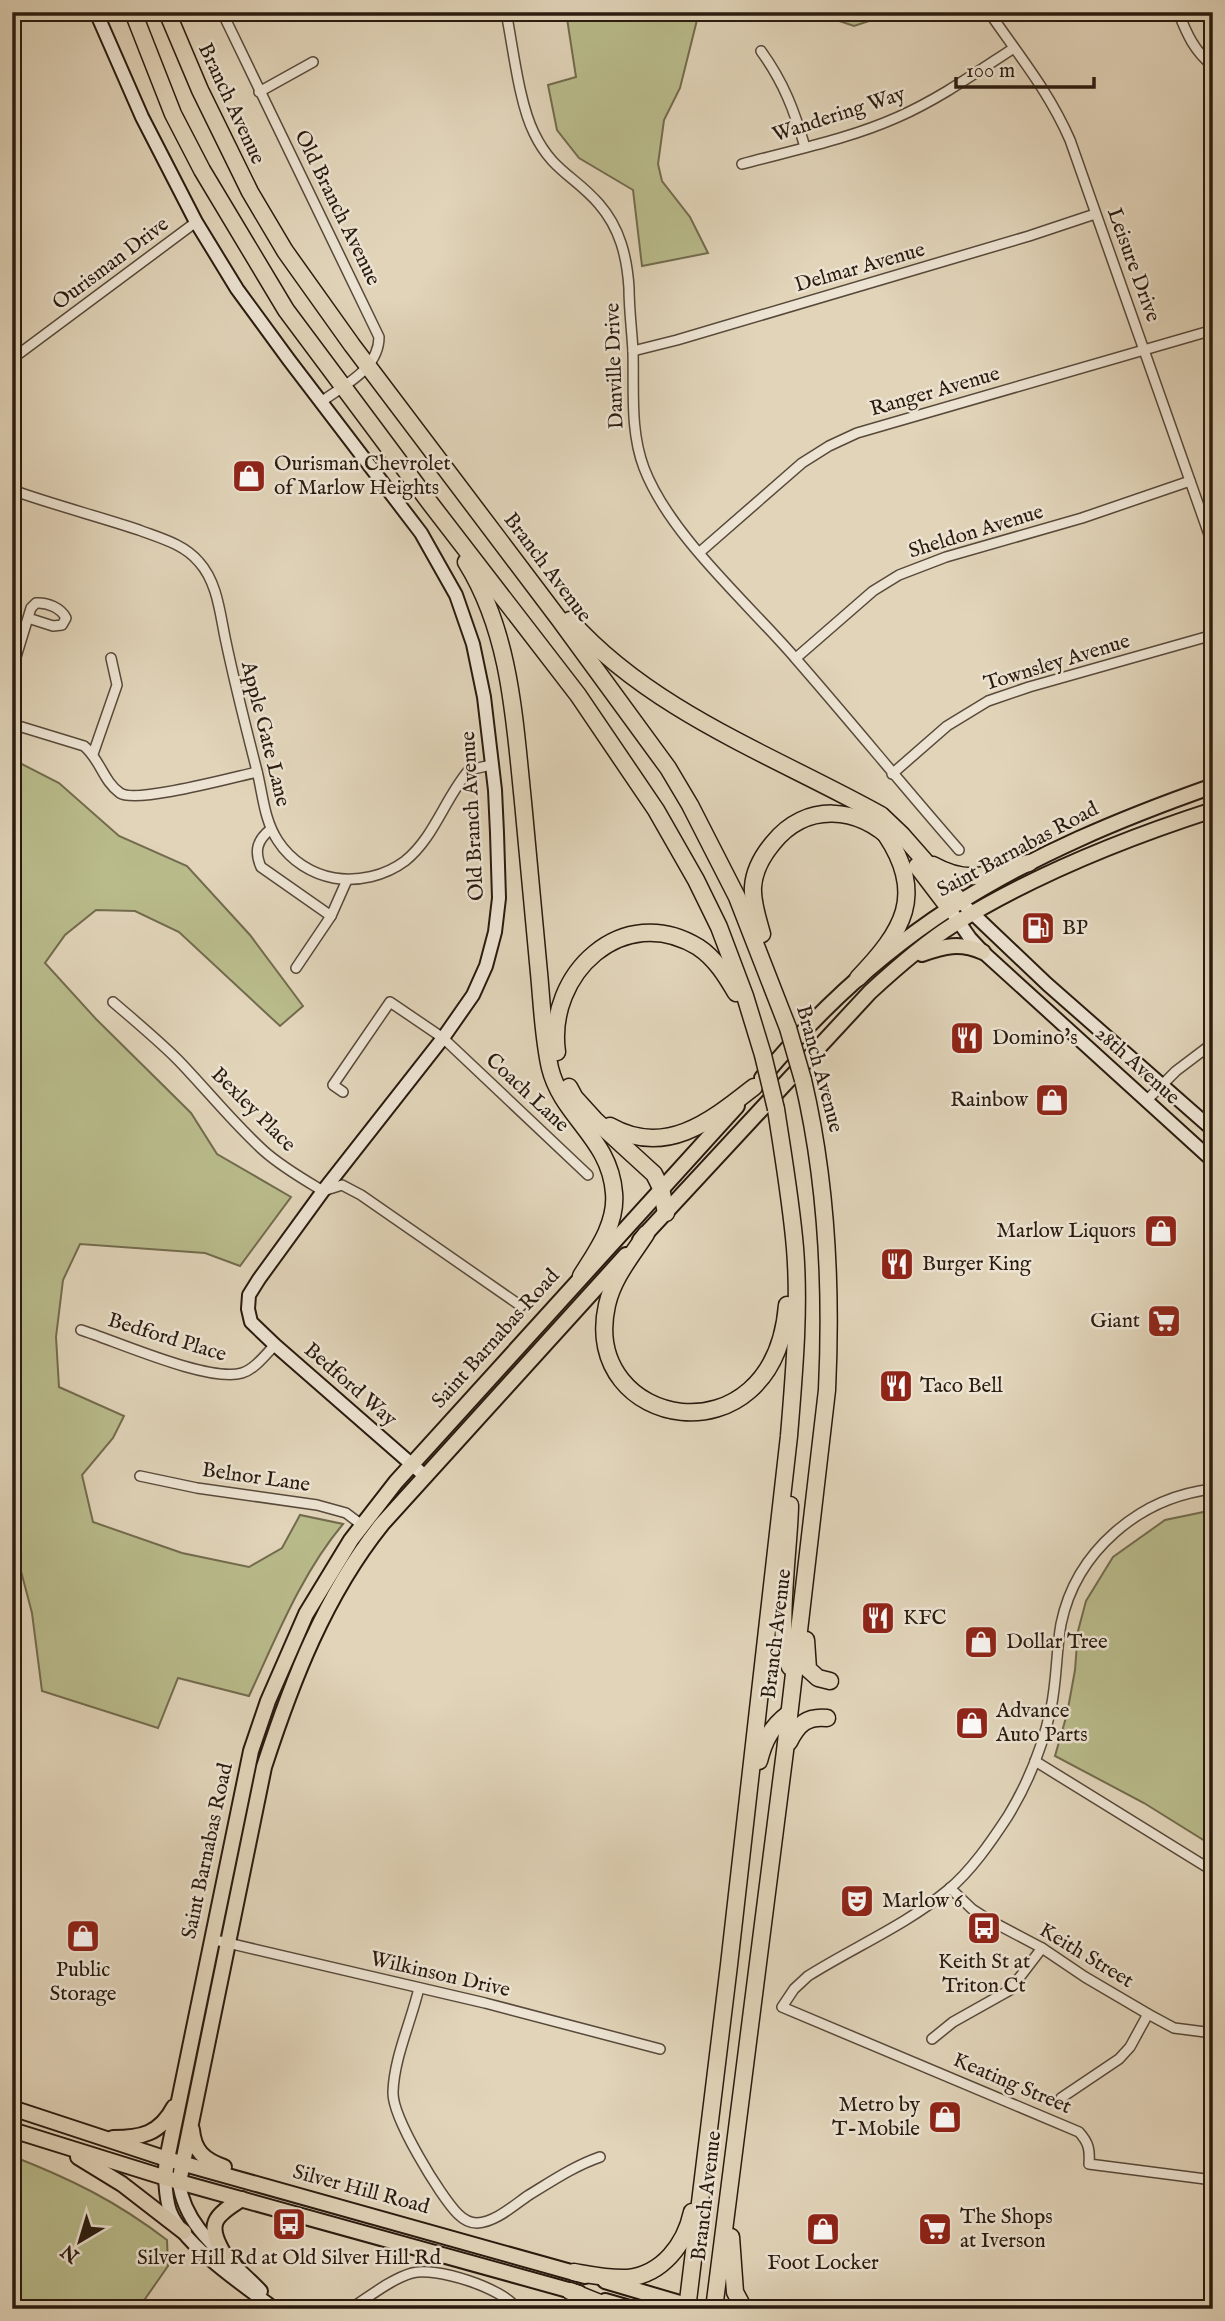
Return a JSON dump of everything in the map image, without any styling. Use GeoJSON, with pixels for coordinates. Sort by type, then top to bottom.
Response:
{"type":"FeatureCollection","features":[{"type":"Feature","properties":{"kind":"highway","name":"Branch Avenue"},"geometry":{"type":"LineString","coordinates":[[133,12],[173,114],[221,204],[286,310],[430,503],[517,613],[634,774],[696,880],[719,928],[763,1055],[776,1109],[795,1248],[797,1291],[789,1436],[707,2145],[692,2308]]}},
{"type":"Feature","properties":{"kind":"highway","name":"Branch Avenue"},"geometry":{"type":"LineString","coordinates":[[167,12],[200,90],[250,192],[285,251],[368,367],[668,768],[737,897],[780,1001],[816,1133],[828,1250],[827,1390],[715,2309]]}},
{"type":"Feature","properties":{"kind":"highway"},"geometry":{"type":"LineString","coordinates":[[430,503],[473,573],[505,656],[515,722],[547,1053],[551,1072],[562,1097],[598,1144],[613,1181],[615,1197],[606,1236],[581,1276]]}},
{"type":"Feature","properties":{"kind":"highway"},"geometry":{"type":"LineString","coordinates":[[494,533],[581,632],[645,688],[881,815],[925,860],[956,911]]}},
{"type":"Feature","properties":{"kind":"highway"},"geometry":{"type":"LineString","coordinates":[[780,1001],[753,887],[758,867],[767,850],[796,822],[818,815],[840,813],[858,817],[882,830],[956,911]]}},
{"type":"Feature","properties":{"kind":"highway"},"geometry":{"type":"LineString","coordinates":[[858,978],[894,936],[906,910],[906,878],[895,849],[882,830]]}},
{"type":"Feature","properties":{"kind":"highway"},"geometry":{"type":"LineString","coordinates":[[925,860],[950,874],[967,878],[1029,863]]}},
{"type":"Feature","properties":{"kind":"highway"},"geometry":{"type":"LineString","coordinates":[[666,1213],[661,1188],[654,1174],[575,1098],[565,1080],[555,1036],[562,1002],[577,971],[592,953],[610,942],[634,935],[655,933],[681,938],[700,948],[715,962],[755,1029]]}},
{"type":"Feature","properties":{"kind":"highway"},"geometry":{"type":"LineString","coordinates":[[588,1111],[620,1132],[642,1138],[667,1137],[703,1126],[754,1087]]}},
{"type":"Feature","properties":{"kind":"highway"},"geometry":{"type":"LineString","coordinates":[[646,1234],[614,1282],[607,1307],[606,1339],[612,1361],[630,1388],[658,1407],[692,1414],[705,1413],[720,1409],[745,1395],[766,1370],[778,1347],[787,1309],[786,1229],[790,1209]]}},
{"type":"Feature","properties":{"kind":"highway"},"geometry":{"type":"LineString","coordinates":[[789,1436],[790,1508],[783,1636],[786,1659],[793,1672]]}},
{"type":"Feature","properties":{"kind":"highway"},"geometry":{"type":"LineString","coordinates":[[808,1550],[806,1661],[808,1669],[818,1678],[830,1681]]}},
{"type":"Feature","properties":{"kind":"highway"},"geometry":{"type":"LineString","coordinates":[[745,1824],[764,1745],[772,1730],[789,1714]]}},
{"type":"Feature","properties":{"kind":"highway"},"geometry":{"type":"LineString","coordinates":[[785,1751],[802,1722],[810,1718],[827,1718]]}},
{"type":"Feature","properties":{"kind":"highway"},"geometry":{"type":"LineString","coordinates":[[574,2272],[627,2278],[649,2272],[668,2259],[678,2247],[690,2222],[707,2145]]}},
{"type":"Feature","properties":{"kind":"highway"},"geometry":{"type":"LineString","coordinates":[[729,2185],[733,2279],[735,2292],[744,2309]]}},
{"type":"Feature","properties":{"kind":"highway"},"geometry":{"type":"LineString","coordinates":[[570,2291],[615,2309]]}},
{"type":"Feature","properties":{"kind":"main road","name":"Saint Barnabas Road"},"geometry":{"type":"LineString","coordinates":[[172,2180],[167,2159],[251,1751],[268,1701],[306,1614],[362,1525],[412,1464],[781,1055],[858,978],[1029,863],[1120,820],[1213,786]]}},
{"type":"Feature","properties":{"kind":"main road","name":"Saint Barnabas Road"},"geometry":{"type":"LineString","coordinates":[[956,911],[972,914],[1081,859],[1140,834],[1213,810]]}},
{"type":"Feature","properties":{"kind":"main road","name":"Saint Barnabas Road"},"geometry":{"type":"LineString","coordinates":[[172,2180],[182,2163],[264,1766],[302,1658],[356,1557],[425,1476],[851,1012],[956,911]]}},
{"type":"Feature","properties":{"kind":"main road"},"geometry":{"type":"LineString","coordinates":[[904,961],[943,946],[956,945],[983,952]]}},
{"type":"Feature","properties":{"kind":"main road"},"geometry":{"type":"LineString","coordinates":[[97,2138],[134,2138],[159,2129],[168,2119],[181,2094]]}},
{"type":"Feature","properties":{"kind":"main road","name":"Silver Hill Road"},"geometry":{"type":"LineString","coordinates":[[12,2108],[167,2159],[574,2272],[692,2308]]}},
{"type":"Feature","properties":{"kind":"main road"},"geometry":{"type":"LineString","coordinates":[[190,2120],[195,2146],[201,2155],[220,2166],[240,2171],[255,2183]]}},
{"type":"Feature","properties":{"kind":"main road","name":"Silver Hill Road"},"geometry":{"type":"LineString","coordinates":[[12,2130],[172,2180],[633,2309]]}},
{"type":"Feature","properties":{"kind":"main road"},"geometry":{"type":"LineString","coordinates":[[62,2147],[122,2184],[184,2232]]}},
{"type":"Feature","properties":{"kind":"main road"},"geometry":{"type":"LineString","coordinates":[[224,2254],[214,2238],[216,2222],[226,2209],[242,2199]]}},
{"type":"Feature","properties":{"kind":"street","name":"Old Branch Avenue"},"geometry":{"type":"LineString","coordinates":[[96,12],[142,117],[196,222],[237,289],[421,533],[456,595],[473,644],[484,697],[495,790],[499,898],[495,932],[486,966],[473,995],[443,1038],[323,1191],[249,1295],[251,1321]]}},
{"type":"Feature","properties":{"kind":"street","name":"Old Branch Avenue"},"geometry":{"type":"LineString","coordinates":[[222,12],[379,337],[376,356],[368,367]]}},
{"type":"Feature","properties":{"kind":"street","name":"Danville Drive"},"geometry":{"type":"LineString","coordinates":[[506,12],[533,132],[551,162],[598,202],[622,244],[628,266],[635,438],[644,469],[658,495],[700,552],[796,659],[959,850]]}},
{"type":"Feature","properties":{"kind":"street","name":"Leisure Drive"},"geometry":{"type":"LineString","coordinates":[[989,12],[1057,110],[1070,140],[1213,546]]}},
{"type":"Feature","properties":{"kind":"street"},"geometry":{"type":"LineString","coordinates":[[1178,12],[1191,43],[1202,58],[1213,66]]}},
{"type":"Feature","properties":{"kind":"street","name":"Wandering Way"},"geometry":{"type":"LineString","coordinates":[[742,164],[804,148],[896,118],[925,104],[1014,48]]}},
{"type":"Feature","properties":{"kind":"street"},"geometry":{"type":"LineString","coordinates":[[761,51],[784,86],[804,148]]}},
{"type":"Feature","properties":{"kind":"street"},"geometry":{"type":"LineString","coordinates":[[259,92],[313,62]]}},
{"type":"Feature","properties":{"kind":"street","name":"Delmar Avenue"},"geometry":{"type":"LineString","coordinates":[[633,351],[954,259],[1095,214]]}},
{"type":"Feature","properties":{"kind":"street","name":"Ourisman Drive"},"geometry":{"type":"LineString","coordinates":[[12,359],[196,222]]}},
{"type":"Feature","properties":{"kind":"street","name":"Ranger Avenue"},"geometry":{"type":"LineString","coordinates":[[700,552],[802,463],[857,433],[1213,330]]}},
{"type":"Feature","properties":{"kind":"street"},"geometry":{"type":"LineString","coordinates":[[321,402],[368,367]]}},
{"type":"Feature","properties":{"kind":"street","name":"Sheldon Avenue"},"geometry":{"type":"LineString","coordinates":[[796,659],[873,592],[899,575],[959,553],[1082,518],[1190,481]]}},
{"type":"Feature","properties":{"kind":"street","name":"Apple Gate Lane"},"geometry":{"type":"LineString","coordinates":[[12,490],[93,514],[167,541],[188,551],[200,563],[212,582],[218,602],[239,704],[271,829],[279,843],[301,864],[330,877],[347,880]]}},
{"type":"Feature","properties":{"kind":"street"},"geometry":{"type":"LineString","coordinates":[[12,670],[28,618]]}},
{"type":"Feature","properties":{"kind":"street","name":"Townsley Avenue"},"geometry":{"type":"LineString","coordinates":[[892,774],[947,726],[988,701],[1213,635]]}},
{"type":"Feature","properties":{"kind":"street"},"geometry":{"type":"LineString","coordinates":[[93,754],[117,685],[111,658]]}},
{"type":"Feature","properties":{"kind":"street"},"geometry":{"type":"LineString","coordinates":[[12,724],[70,741],[93,754],[110,782],[128,797],[171,791],[257,772]]}},
{"type":"Feature","properties":{"kind":"street"},"geometry":{"type":"LineString","coordinates":[[296,968],[331,916],[347,880],[368,878],[403,862],[414,853],[431,830],[469,770],[491,765]]}},
{"type":"Feature","properties":{"kind":"street"},"geometry":{"type":"LineString","coordinates":[[271,829],[261,838],[257,848],[261,867],[331,916]]}},
{"type":"Feature","properties":{"kind":"street","name":"28th Avenue"},"geometry":{"type":"LineString","coordinates":[[956,911],[983,952],[1213,1161]]}},
{"type":"Feature","properties":{"kind":"street","name":"28th Avenue"},"geometry":{"type":"LineString","coordinates":[[972,914],[1213,1130]]}},
{"type":"Feature","properties":{"kind":"street","name":"Bexley Place"},"geometry":{"type":"LineString","coordinates":[[113,1002],[175,1057],[266,1153],[323,1191]]}},
{"type":"Feature","properties":{"kind":"street","name":"Coach Lane"},"geometry":{"type":"LineString","coordinates":[[343,1091],[333,1085],[390,1002],[443,1038],[588,1175]]}},
{"type":"Feature","properties":{"kind":"street"},"geometry":{"type":"LineString","coordinates":[[1146,1101],[1185,1063],[1213,1043]]}},
{"type":"Feature","properties":{"kind":"street"},"geometry":{"type":"LineString","coordinates":[[323,1191],[342,1185],[355,1191],[521,1306]]}},
{"type":"Feature","properties":{"kind":"street","name":"Bedford Way"},"geometry":{"type":"LineString","coordinates":[[251,1321],[425,1476]]}},
{"type":"Feature","properties":{"kind":"street","name":"Bedford Place"},"geometry":{"type":"LineString","coordinates":[[81,1330],[160,1358],[223,1376],[242,1373],[253,1367],[275,1345]]}},
{"type":"Feature","properties":{"kind":"street","name":"Belnor Lane"},"geometry":{"type":"LineString","coordinates":[[140,1476],[197,1488],[317,1505],[346,1513],[362,1525]]}},
{"type":"Feature","properties":{"kind":"street"},"geometry":{"type":"LineString","coordinates":[[950,1888],[1002,1824],[1035,1761],[1051,1708],[1062,1623],[1073,1587],[1084,1568],[1105,1541],[1140,1513],[1177,1496],[1213,1489]]}},
{"type":"Feature","properties":{"kind":"street"},"geometry":{"type":"LineString","coordinates":[[1035,1761],[1213,1871]]}},
{"type":"Feature","properties":{"kind":"street","name":"Keith Street"},"geometry":{"type":"LineString","coordinates":[[950,1888],[972,1909],[989,1920],[1042,1948],[1148,2014],[1174,2028],[1213,2033]]}},
{"type":"Feature","properties":{"kind":"street","name":"Keating Street"},"geometry":{"type":"LineString","coordinates":[[950,1888],[924,1909],[808,1976],[794,1989],[782,2007],[1079,2132],[1090,2148],[1089,2164],[1213,2180]]}},
{"type":"Feature","properties":{"kind":"street","name":"Wilkinson Drive"},"geometry":{"type":"LineString","coordinates":[[211,1939],[660,2049]]}},
{"type":"Feature","properties":{"kind":"street"},"geometry":{"type":"LineString","coordinates":[[932,2039],[953,2022],[1010,1990],[1042,1948]]}},
{"type":"Feature","properties":{"kind":"street"},"geometry":{"type":"LineString","coordinates":[[419,1988],[394,2081],[394,2104],[399,2119],[426,2166],[458,2215],[471,2222],[483,2222],[499,2215],[581,2164],[600,2157]]}},
{"type":"Feature","properties":{"kind":"street"},"geometry":{"type":"LineString","coordinates":[[1061,2098],[1119,2059],[1130,2047],[1148,2014]]}},
{"type":"Feature","properties":{"kind":"street"},"geometry":{"type":"LineString","coordinates":[[172,2180],[167,2200],[171,2214],[184,2232],[230,2275],[276,2309]]}},
{"type":"Feature","properties":{"kind":"street"},"geometry":{"type":"LineString","coordinates":[[172,2180],[189,2217],[276,2309]]}},
{"type":"Feature","properties":{"kind":"street"},"geometry":{"type":"LineString","coordinates":[[351,2309],[405,2276],[423,2271],[493,2289],[513,2302],[517,2309]]}},
{"type":"Feature","properties":{"kind":"street"},"geometry":{"type":"LineString","coordinates":[[1211,2309],[1213,2294]]}},
{"type":"Feature","properties":{"kind":"green space"},"geometry":{"type":"Polygon","coordinates":[[[566,12],[699,12],[680,88],[664,120],[658,164],[662,181],[690,217],[708,253],[642,266],[633,190],[579,158],[557,130],[548,85],[576,77],[566,12]]]}},
{"type":"Feature","properties":{"kind":"green space"},"geometry":{"type":"Polygon","coordinates":[[[833,12],[891,14],[854,26],[836,20],[833,12]]]}},
{"type":"Feature","properties":{"kind":"green space"},"geometry":{"type":"Polygon","coordinates":[[[12,759],[59,783],[119,836],[187,866],[250,935],[303,1006],[280,1026],[179,932],[135,911],[96,910],[65,935],[45,963],[96,1019],[191,1113],[217,1154],[291,1197],[240,1266],[205,1253],[80,1244],[63,1280],[56,1337],[59,1387],[124,1416],[113,1438],[82,1475],[93,1522],[182,1553],[249,1567],[282,1548],[300,1515],[343,1524],[302,1585],[249,1696],[178,1678],[158,1728],[42,1691],[32,1613],[12,1537],[12,759]]]}},
{"type":"Feature","properties":{"kind":"green space"},"geometry":{"type":"Polygon","coordinates":[[[1213,1510],[1213,1846],[1144,1803],[1055,1756],[1067,1714],[1075,1670],[1078,1631],[1086,1601],[1113,1557],[1165,1520],[1213,1510]]]}},
{"type":"Feature","properties":{"kind":"green space"},"geometry":{"type":"Polygon","coordinates":[[[12,2156],[92,2192],[167,2240],[168,2266],[138,2309],[12,2309],[12,2156]]]}},
{"type":"Feature","properties":{"kind":"place","name":"Ourisman Chevrolet of Marlow Heights"},"geometry":{"type":"Point","coordinates":[249,476]}},
{"type":"Feature","properties":{"kind":"place","name":"BP"},"geometry":{"type":"Point","coordinates":[1038,928]}},
{"type":"Feature","properties":{"kind":"place","name":"Domino's"},"geometry":{"type":"Point","coordinates":[967,1038]}},
{"type":"Feature","properties":{"kind":"place","name":"Rainbow"},"geometry":{"type":"Point","coordinates":[1052,1100]}},
{"type":"Feature","properties":{"kind":"place","name":"Marlow Liquors"},"geometry":{"type":"Point","coordinates":[1161,1231]}},
{"type":"Feature","properties":{"kind":"place","name":"Burger King"},"geometry":{"type":"Point","coordinates":[897,1264]}},
{"type":"Feature","properties":{"kind":"place","name":"Giant"},"geometry":{"type":"Point","coordinates":[1164,1321]}},
{"type":"Feature","properties":{"kind":"place","name":"Taco Bell"},"geometry":{"type":"Point","coordinates":[896,1386]}},
{"type":"Feature","properties":{"kind":"place","name":"KFC"},"geometry":{"type":"Point","coordinates":[878,1618]}},
{"type":"Feature","properties":{"kind":"place","name":"Dollar Tree"},"geometry":{"type":"Point","coordinates":[981,1642]}},
{"type":"Feature","properties":{"kind":"place","name":"Advance Auto Parts"},"geometry":{"type":"Point","coordinates":[972,1723]}},
{"type":"Feature","properties":{"kind":"place","name":"Marlow 6"},"geometry":{"type":"Point","coordinates":[857,1901]}},
{"type":"Feature","properties":{"kind":"place","name":"Keith St at Triton Ct"},"geometry":{"type":"Point","coordinates":[984,1928]}},
{"type":"Feature","properties":{"kind":"place","name":"Public Storage"},"geometry":{"type":"Point","coordinates":[83,1936]}},
{"type":"Feature","properties":{"kind":"place","name":"Metro by T-Mobile"},"geometry":{"type":"Point","coordinates":[945,2117]}},
{"type":"Feature","properties":{"kind":"place","name":"Silver Hill Rd at Old Silver Hill Rd"},"geometry":{"type":"Point","coordinates":[289,2224]}},
{"type":"Feature","properties":{"kind":"place","name":"Foot Locker"},"geometry":{"type":"Point","coordinates":[823,2229]}},
{"type":"Feature","properties":{"kind":"place","name":"The Shops at Iverson"},"geometry":{"type":"Point","coordinates":[935,2229]}}]}
